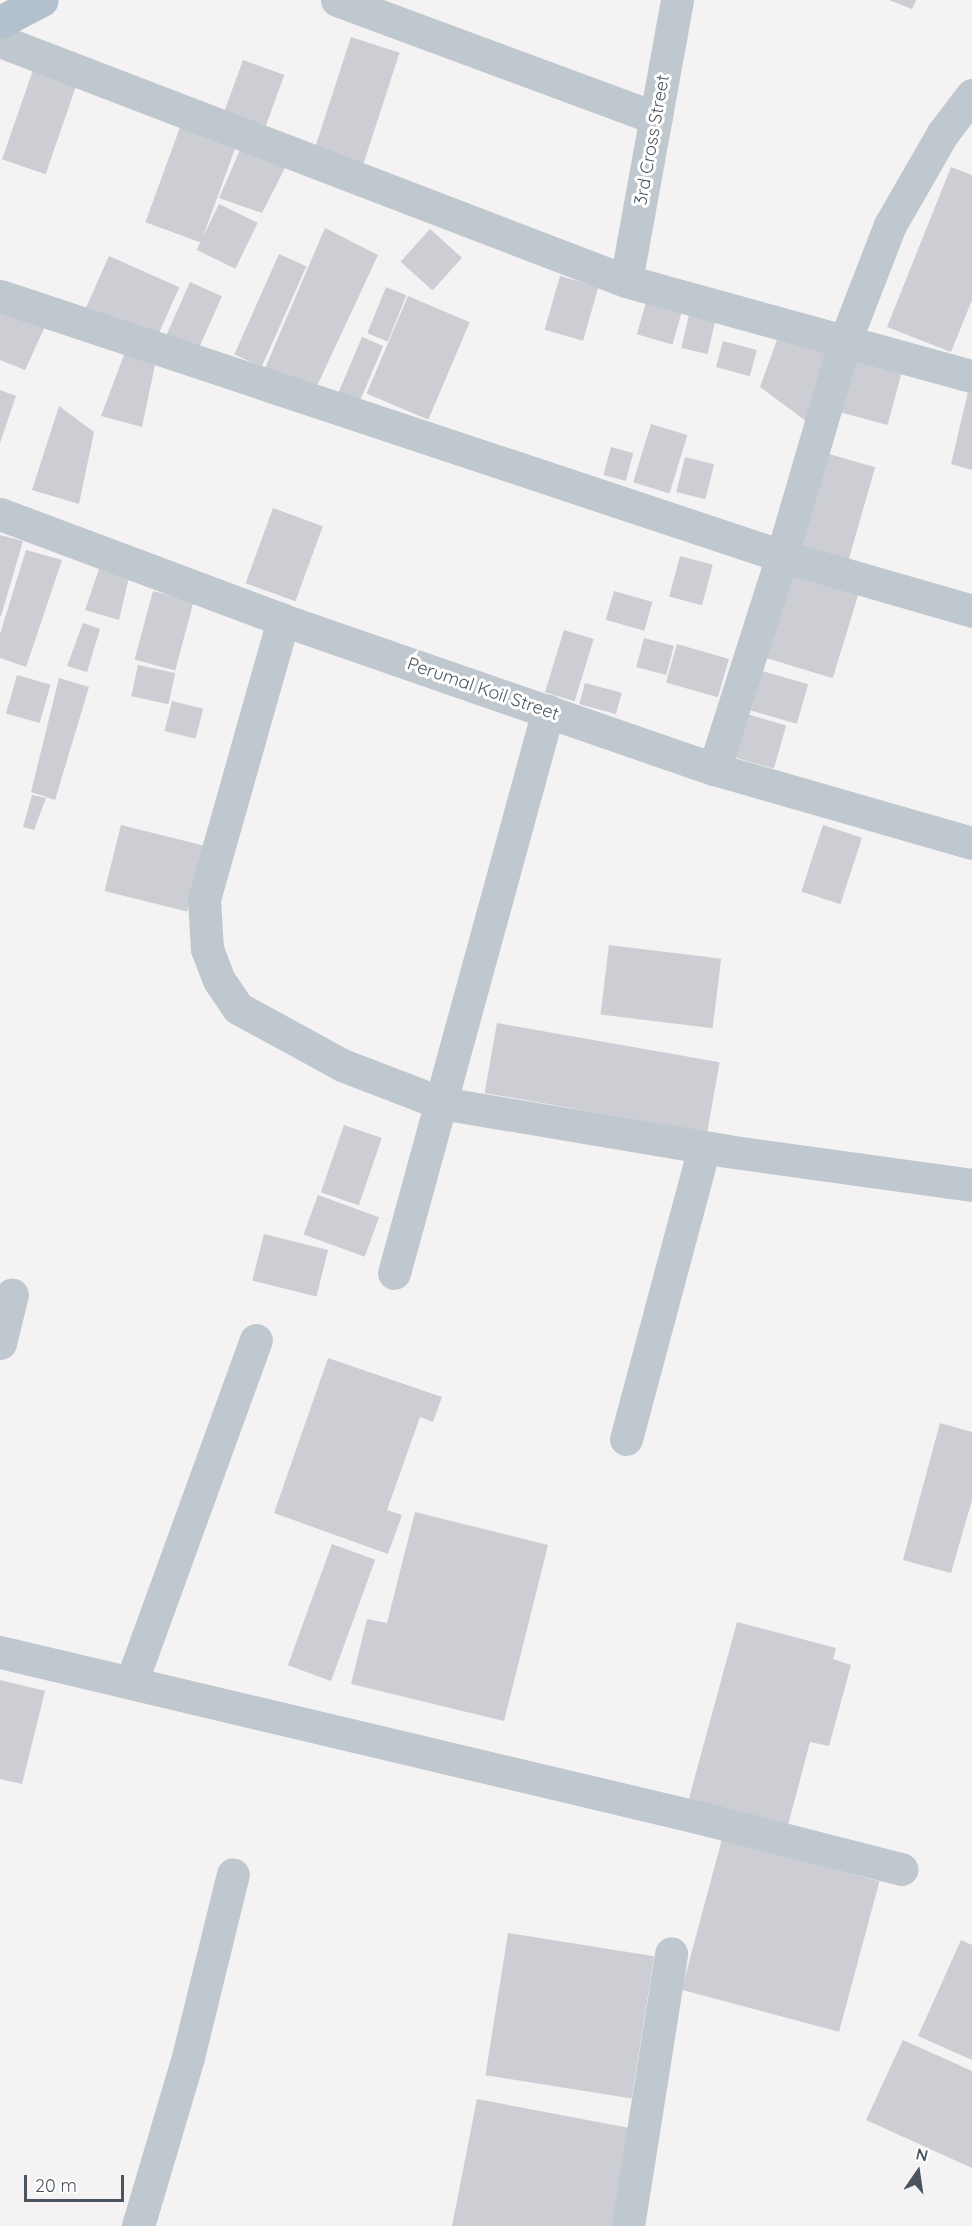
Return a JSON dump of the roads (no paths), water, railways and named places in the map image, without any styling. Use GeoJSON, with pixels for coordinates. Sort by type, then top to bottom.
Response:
{"type":"FeatureCollection","features":[{"type":"Feature","properties":{"kind":"main road"},"geometry":{"type":"LineString","coordinates":[[0,22],[42,0]]}},
{"type":"Feature","properties":{"kind":"street"},"geometry":{"type":"LineString","coordinates":[[337,0],[656,118]]}},
{"type":"Feature","properties":{"kind":"street","name":"3rd Cross Street"},"geometry":{"type":"LineString","coordinates":[[626,281],[677,0]]}},
{"type":"Feature","properties":{"kind":"street"},"geometry":{"type":"LineString","coordinates":[[0,41],[626,281],[972,376]]}},
{"type":"Feature","properties":{"kind":"street"},"geometry":{"type":"LineString","coordinates":[[714,769],[783,556],[845,341],[890,225],[943,133],[972,95]]}},
{"type":"Feature","properties":{"kind":"street"},"geometry":{"type":"LineString","coordinates":[[0,296],[783,556],[972,611]]}},
{"type":"Feature","properties":{"kind":"street","name":"Perumal Koil Street"},"geometry":{"type":"LineString","coordinates":[[0,514],[283,620],[714,769],[972,843]]}},
{"type":"Feature","properties":{"kind":"street"},"geometry":{"type":"LineString","coordinates":[[283,620],[204,899],[207,949],[219,980],[238,1008],[342,1065],[441,1103],[704,1147],[972,1185]]}},
{"type":"Feature","properties":{"kind":"street"},"geometry":{"type":"LineString","coordinates":[[394,1273],[548,711]]}},
{"type":"Feature","properties":{"kind":"street"},"geometry":{"type":"LineString","coordinates":[[626,1439],[704,1147]]}},
{"type":"Feature","properties":{"kind":"street"},"geometry":{"type":"LineString","coordinates":[[0,1343],[12,1294]]}},
{"type":"Feature","properties":{"kind":"street"},"geometry":{"type":"LineString","coordinates":[[131,1683],[256,1340]]}},
{"type":"Feature","properties":{"kind":"street"},"geometry":{"type":"LineString","coordinates":[[0,1652],[901,1869]]}},
{"type":"Feature","properties":{"kind":"street"},"geometry":{"type":"LineString","coordinates":[[138,2226],[188,2057],[233,1874]]}},
{"type":"Feature","properties":{"kind":"street"},"geometry":{"type":"LineString","coordinates":[[628,2226],[671,1953]]}}]}
